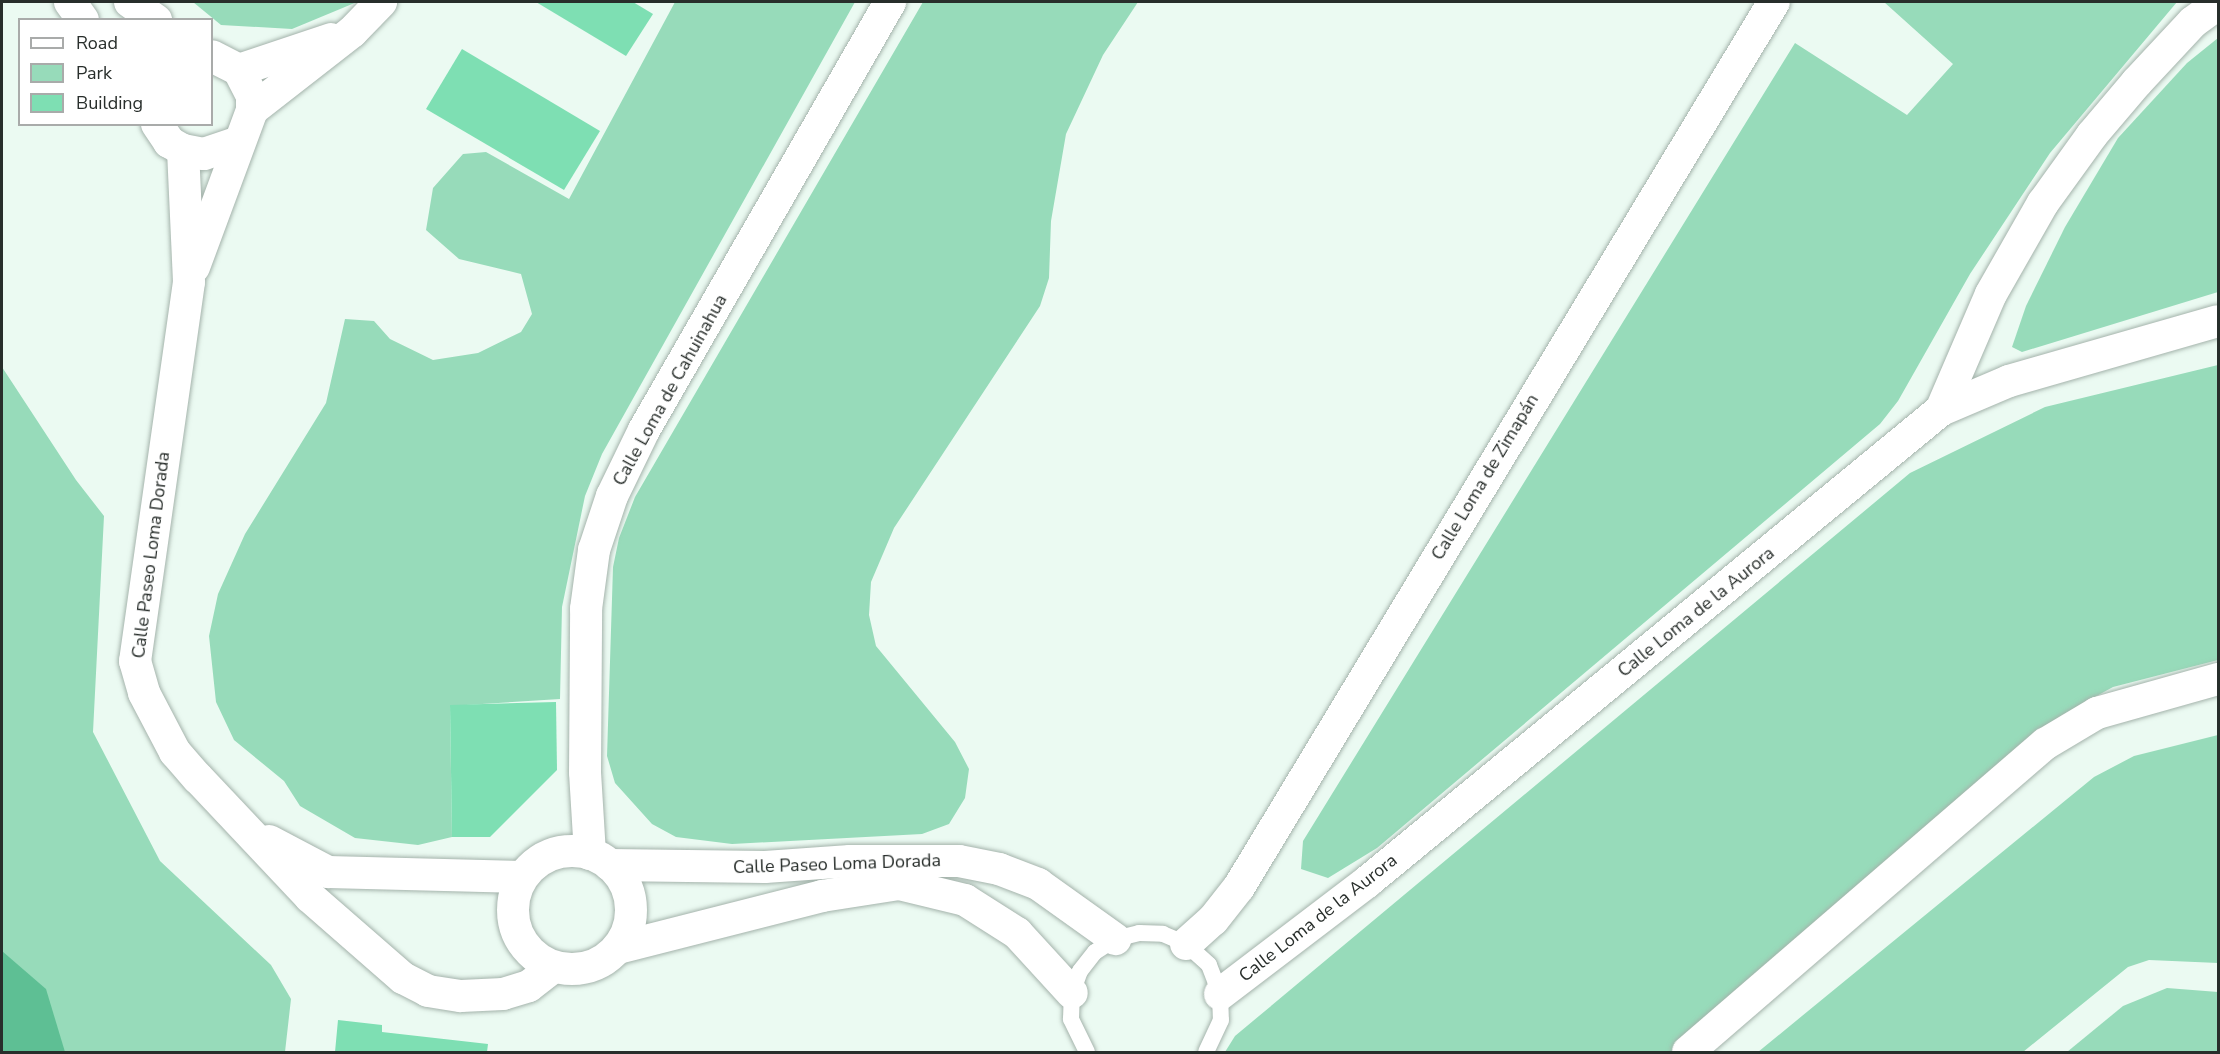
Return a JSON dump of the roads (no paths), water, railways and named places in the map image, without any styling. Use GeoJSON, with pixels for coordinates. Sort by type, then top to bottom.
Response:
{"type":"FeatureCollection","features":[{"type":"Feature","properties":{"kind":"street"},"geometry":{"type":"LineString","coordinates":[[70,2],[82,18]]}},
{"type":"Feature","properties":{"kind":"street"},"geometry":{"type":"LineString","coordinates":[[130,2],[153,18]]}},
{"type":"Feature","properties":{"kind":"street"},"geometry":{"type":"LineString","coordinates":[[252,110],[351,32],[381,2]]}},
{"type":"Feature","properties":{"kind":"street","name":"Calle Loma de Cahuinahua"},"geometry":{"type":"LineString","coordinates":[[600,859],[585,771],[586,609],[594,550],[612,496],[644,430],[890,2]]}},
{"type":"Feature","properties":{"kind":"street","name":"Calle Loma de Zimapán"},"geometry":{"type":"LineString","coordinates":[[1186,944],[1213,920],[1239,887],[1774,2]]}},
{"type":"Feature","properties":{"kind":"street"},"geometry":{"type":"LineString","coordinates":[[1941,410],[1991,294],[2043,203],[2092,135],[2137,82],[2193,22],[2218,4]]}},
{"type":"Feature","properties":{"kind":"street"},"geometry":{"type":"LineString","coordinates":[[252,110],[252,96],[225,63],[351,32]]}},
{"type":"Feature","properties":{"kind":"street","name":"Calle Paseo Loma Dorada"},"geometry":{"type":"LineString","coordinates":[[189,282],[237,142],[252,110]]}},
{"type":"Feature","properties":{"kind":"street"},"geometry":{"type":"LineString","coordinates":[[157,126],[183,150],[204,154],[237,142]]}},
{"type":"Feature","properties":{"kind":"street","name":"Calle Paseo Loma Dorada"},"geometry":{"type":"LineString","coordinates":[[183,150],[189,282],[135,661],[144,693],[175,752],[310,897],[403,978],[428,991],[461,996],[503,993],[529,986],[552,968],[571,970],[597,964],[618,948],[822,896],[899,884],[974,905],[1017,933],[1072,993]]}},
{"type":"Feature","properties":{"kind":"street","name":"Calle Loma de la Aurora"},"geometry":{"type":"LineString","coordinates":[[1221,993],[1376,875],[1941,410],[2009,381],[2218,321]]}},
{"type":"Feature","properties":{"kind":"street"},"geometry":{"type":"LineString","coordinates":[[1688,1053],[2045,744],[2097,713],[2218,678]]}},
{"type":"Feature","properties":{"kind":"street","name":"Calle Paseo Loma Dorada"},"geometry":{"type":"LineString","coordinates":[[247,829],[328,872],[522,877],[540,859],[565,851],[600,859],[765,867],[850,861],[959,861],[999,869],[1038,884],[1115,939]]}},
{"type":"Feature","properties":{"kind":"street"},"geometry":{"type":"LineString","coordinates":[[600,859],[625,883],[632,905],[629,928],[618,948]]}},
{"type":"Feature","properties":{"kind":"street"},"geometry":{"type":"LineString","coordinates":[[522,877],[513,900],[514,926],[525,948],[552,968]]}},
{"type":"Feature","properties":{"kind":"lane"},"geometry":{"type":"LineString","coordinates":[[1087,1053],[1071,1019],[1072,993],[1080,971],[1095,952],[1115,939],[1139,933],[1163,934],[1186,944],[1209,965],[1221,993],[1221,1020],[1206,1053]]}}]}
